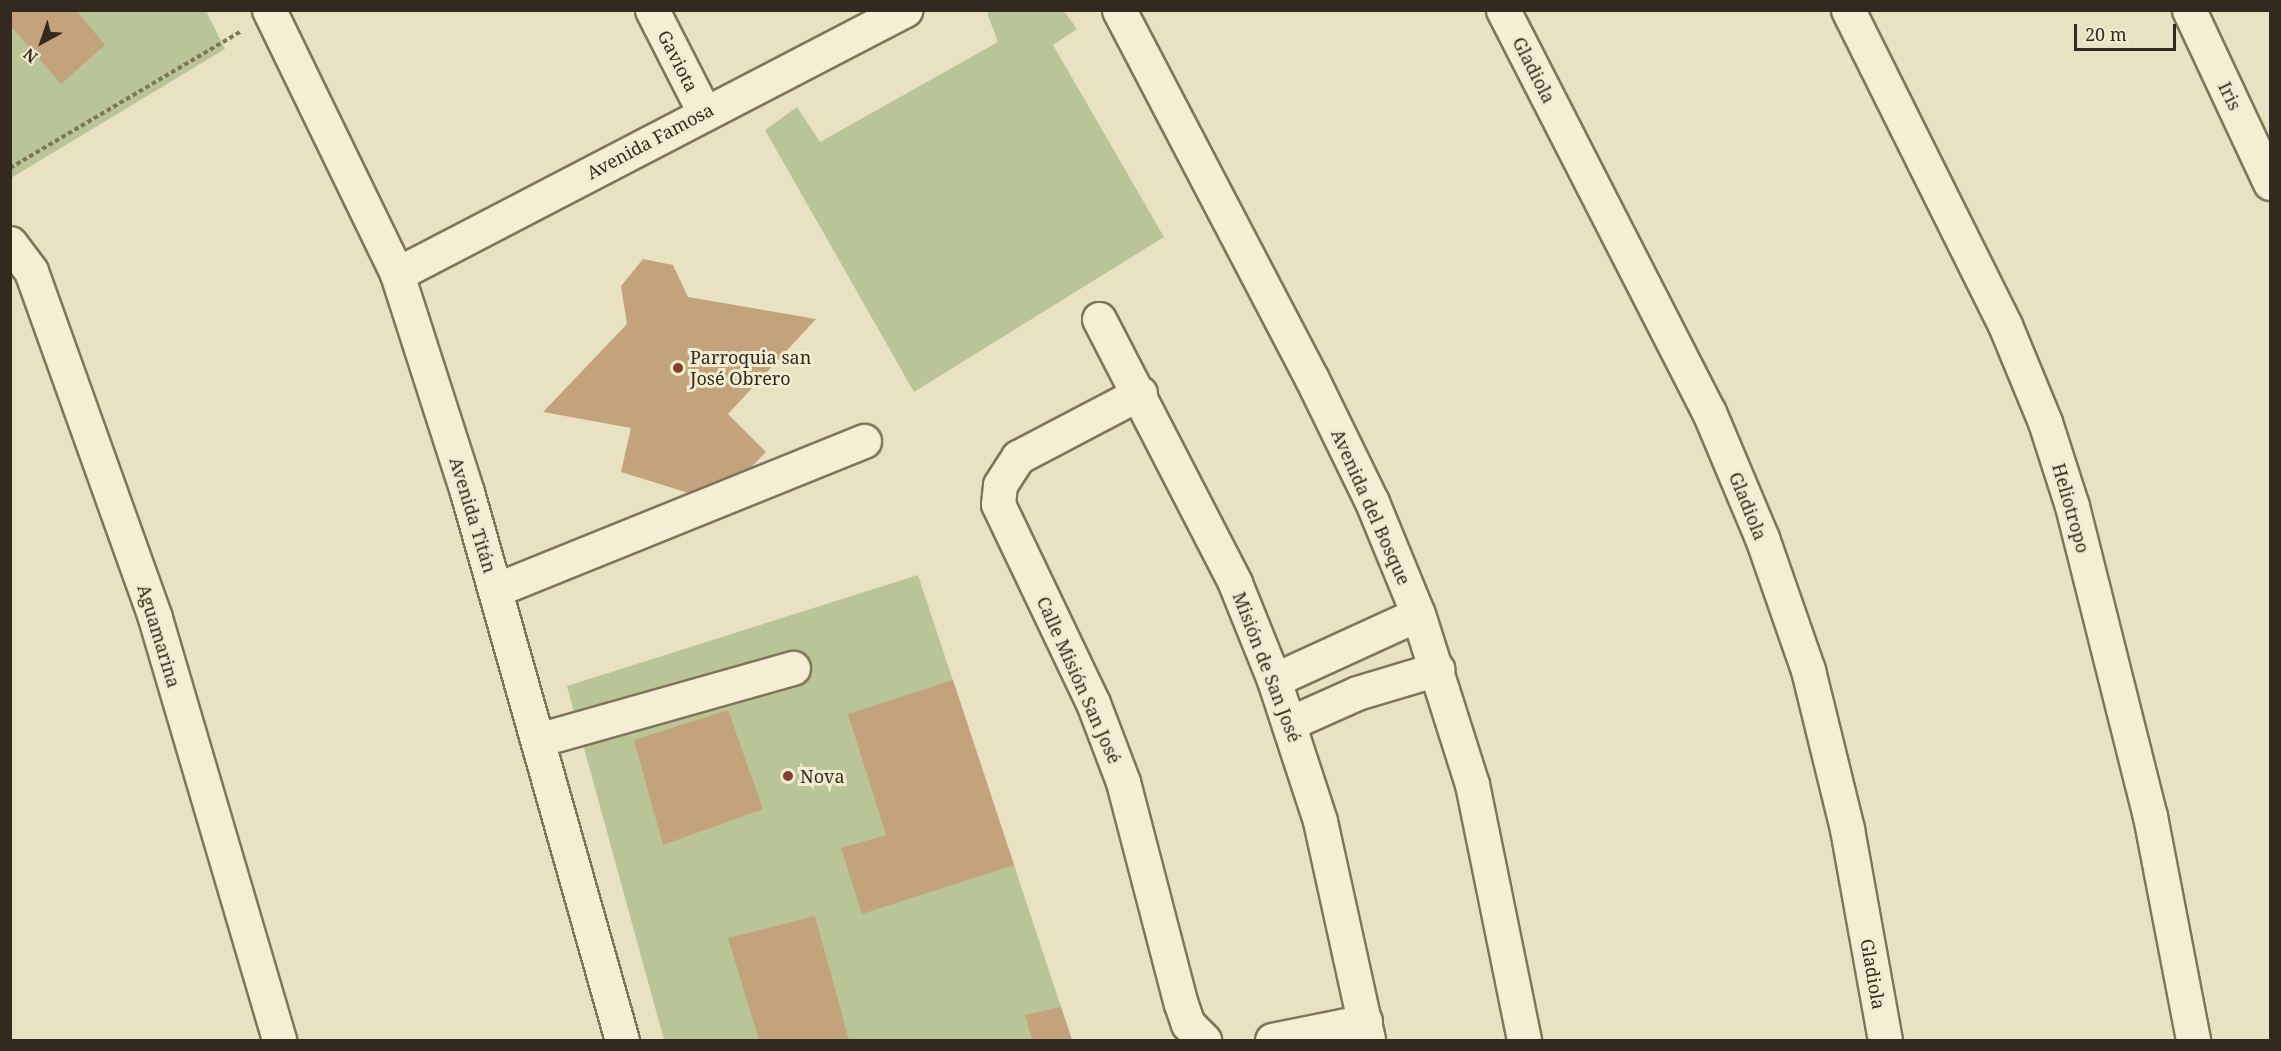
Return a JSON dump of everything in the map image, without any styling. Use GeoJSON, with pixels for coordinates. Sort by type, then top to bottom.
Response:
{"type":"FeatureCollection","features":[{"type":"Feature","properties":{"kind":"street","name":"Gaviota"},"geometry":{"type":"LineString","coordinates":[[652,10],[704,112]]}},
{"type":"Feature","properties":{"kind":"street","name":"Avenida Famosa"},"geometry":{"type":"LineString","coordinates":[[397,274],[704,112],[905,10]]}},
{"type":"Feature","properties":{"kind":"street","name":"Avenida del Bosque"},"geometry":{"type":"LineString","coordinates":[[1119,10],[1312,379],[1372,502],[1418,614],[1437,669],[1496,885],[1524,1041]]}},
{"type":"Feature","properties":{"kind":"street","name":"Gladiola"},"geometry":{"type":"LineString","coordinates":[[1503,10],[1709,412],[1762,538],[1808,670],[1841,806],[1885,1041]]}},
{"type":"Feature","properties":{"kind":"street","name":"Heliotropo"},"geometry":{"type":"LineString","coordinates":[[1848,10],[2005,325],[2045,422],[2072,506],[2150,816],[2193,1041]]}},
{"type":"Feature","properties":{"kind":"street","name":"Iris"},"geometry":{"type":"LineString","coordinates":[[2189,10],[2271,183]]}},
{"type":"Feature","properties":{"kind":"street","name":"Avenida Titán"},"geometry":{"type":"LineString","coordinates":[[270,12],[397,274],[495,590],[622,1041]]}},
{"type":"Feature","properties":{"kind":"street","name":"Aguamarina"},"geometry":{"type":"LineString","coordinates":[[10,243],[31,272],[155,618],[279,1041]]}},
{"type":"Feature","properties":{"kind":"street","name":"Misión de San José"},"geometry":{"type":"LineString","coordinates":[[1099,319],[1140,393],[1234,583],[1274,680],[1290,723],[1320,821],[1366,1031]]}},
{"type":"Feature","properties":{"kind":"street","name":"Calle Misión San José"},"geometry":{"type":"LineString","coordinates":[[1140,393],[1018,457],[1006,469],[998,504],[1093,703],[1124,782],[1181,1004],[1188,1024],[1204,1041]]}},
{"type":"Feature","properties":{"kind":"street"},"geometry":{"type":"LineString","coordinates":[[495,590],[864,441]]}},
{"type":"Feature","properties":{"kind":"street"},"geometry":{"type":"LineString","coordinates":[[1274,680],[1418,614]]}},
{"type":"Feature","properties":{"kind":"street"},"geometry":{"type":"LineString","coordinates":[[538,740],[793,668]]}},
{"type":"Feature","properties":{"kind":"street"},"geometry":{"type":"LineString","coordinates":[[1290,723],[1357,693],[1437,669]]}},
{"type":"Feature","properties":{"kind":"street"},"geometry":{"type":"LineString","coordinates":[[1272,1041],[1366,1031]]}},
{"type":"Feature","properties":{"kind":"path"},"geometry":{"type":"LineString","coordinates":[[10,168],[270,12]]}},
{"type":"Feature","properties":{"kind":"green space"},"geometry":{"type":"Polygon","coordinates":[[[11,11],[206,11],[225,49],[11,178],[11,11]]]}},
{"type":"Feature","properties":{"kind":"green space"},"geometry":{"type":"Polygon","coordinates":[[[993,11],[1064,11],[1077,29],[1053,45],[1164,237],[914,392],[765,130],[797,107],[820,142],[998,42],[987,13],[993,11]]]}},
{"type":"Feature","properties":{"kind":"green space","name":"Nova"},"geometry":{"type":"Polygon","coordinates":[[[918,575],[1072,1040],[664,1040],[567,686],[918,575]]]}},
{"type":"Feature","properties":{"kind":"building"},"geometry":{"type":"Polygon","coordinates":[[[10,10],[76,10],[105,45],[61,84],[10,25],[10,10]]]}},
{"type":"Feature","properties":{"kind":"building","name":"Parroquia san José Obrero"},"geometry":{"type":"Polygon","coordinates":[[[643,259],[673,265],[688,297],[816,319],[728,414],[766,452],[730,489],[708,499],[621,472],[631,428],[543,412],[627,324],[621,286],[643,259]]]}},
{"type":"Feature","properties":{"kind":"building"},"geometry":{"type":"Polygon","coordinates":[[[953,680],[1014,865],[862,914],[841,848],[886,835],[848,714],[953,680]]]}},
{"type":"Feature","properties":{"kind":"building"},"geometry":{"type":"Polygon","coordinates":[[[728,710],[763,809],[663,845],[634,740],[728,710]]]}},
{"type":"Feature","properties":{"kind":"building"},"geometry":{"type":"Polygon","coordinates":[[[815,916],[849,1040],[759,1040],[728,938],[815,916]]]}},
{"type":"Feature","properties":{"kind":"building"},"geometry":{"type":"Polygon","coordinates":[[[1061,1007],[1072,1040],[1032,1040],[1025,1015],[1061,1007]]]}},
{"type":"Feature","properties":{"kind":"place","name":"Parroquia san José Obrero"},"geometry":{"type":"Point","coordinates":[678,368]}},
{"type":"Feature","properties":{"kind":"place","name":"Nova"},"geometry":{"type":"Point","coordinates":[788,776]}}]}
